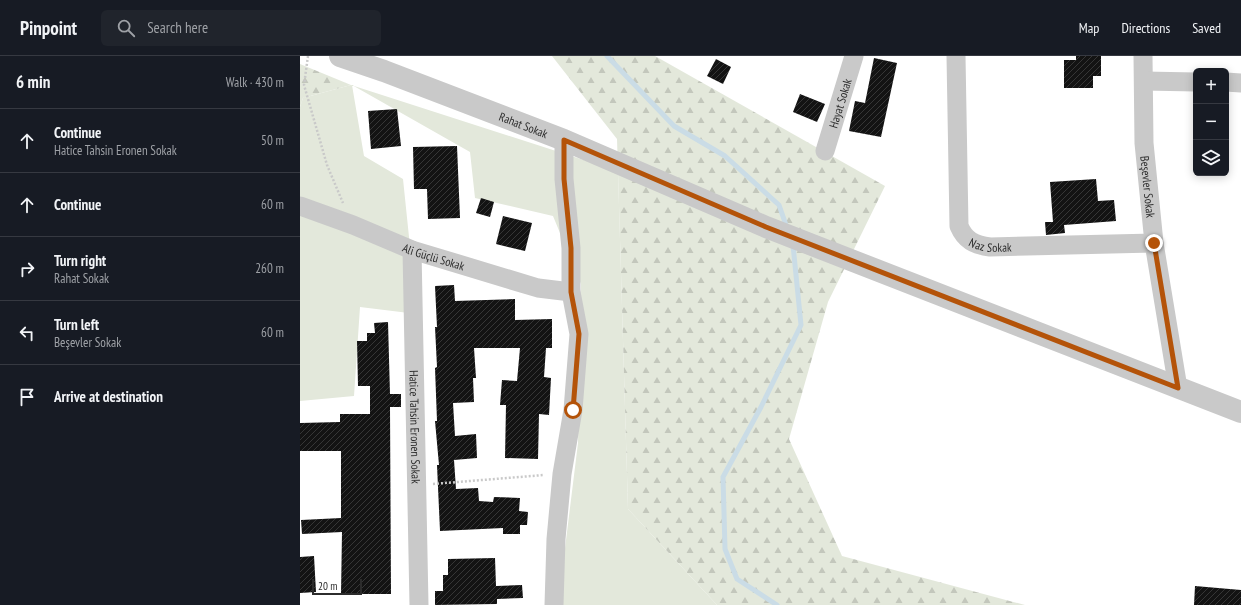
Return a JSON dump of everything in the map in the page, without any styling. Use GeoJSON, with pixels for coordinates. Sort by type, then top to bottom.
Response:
{"type":"FeatureCollection","features":[{"type":"Feature","properties":{"kind":"street","name":"Rahat Sokak"},"geometry":{"type":"LineString","coordinates":[[340,56],[384,71],[564,140],[766,227],[1241,412]]}},
{"type":"Feature","properties":{"kind":"street","name":"Hayat Sokak"},"geometry":{"type":"LineString","coordinates":[[825,151],[854,56]]}},
{"type":"Feature","properties":{"kind":"street","name":"Naz Sokak"},"geometry":{"type":"LineString","coordinates":[[956,56],[959,226],[963,236],[971,243],[990,247],[1154,243]]}},
{"type":"Feature","properties":{"kind":"street","name":"Beşevler Sokak"},"geometry":{"type":"LineString","coordinates":[[1143,56],[1144,143],[1154,243],[1178,388]]}},
{"type":"Feature","properties":{"kind":"street"},"geometry":{"type":"LineString","coordinates":[[1144,81],[1193,82]]}},
{"type":"Feature","properties":{"kind":"street"},"geometry":{"type":"LineString","coordinates":[[1229,82],[1241,82]]}},
{"type":"Feature","properties":{"kind":"street"},"geometry":{"type":"LineString","coordinates":[[554,605],[556,539],[562,474],[573,410],[579,334],[571,292],[571,248],[564,179],[564,140]]}},
{"type":"Feature","properties":{"kind":"street","name":"Ali Güçlü Sokak"},"geometry":{"type":"LineString","coordinates":[[300,206],[353,225],[412,250],[538,288],[571,292]]}},
{"type":"Feature","properties":{"kind":"street","name":"Hatice Tahsin Eronen Sokak"},"geometry":{"type":"LineString","coordinates":[[412,250],[419,605]]}},
{"type":"Feature","properties":{"kind":"path"},"geometry":{"type":"LineString","coordinates":[[308,56],[304,85],[327,165],[353,225]]}},
{"type":"Feature","properties":{"kind":"path"},"geometry":{"type":"LineString","coordinates":[[417,485],[562,474]]}},
{"type":"Feature","properties":{"kind":"green space"},"geometry":{"type":"Polygon","coordinates":[[[552,56],[655,56],[885,186],[828,302],[789,439],[842,556],[1025,605],[717,605],[628,509],[617,139],[552,56]]]}},
{"type":"Feature","properties":{"kind":"green space"},"geometry":{"type":"Polygon","coordinates":[[[300,64],[351,85],[303,98],[300,107],[300,64]]]}},
{"type":"Feature","properties":{"kind":"green space"},"geometry":{"type":"Polygon","coordinates":[[[351,85],[364,156],[403,179],[417,314],[360,307],[354,396],[300,401],[300,107],[303,98],[351,85]]]}},
{"type":"Feature","properties":{"kind":"green space"},"geometry":{"type":"Polygon","coordinates":[[[353,86],[618,171],[628,509],[717,605],[558,605],[578,443],[581,284],[553,216],[475,198],[470,152],[353,86]]]}},
{"type":"Feature","properties":{"kind":"building"},"geometry":{"type":"Polygon","coordinates":[[[1076,56],[1101,56],[1101,76],[1093,76],[1093,88],[1064,88],[1064,60],[1076,60],[1076,56]]]}},
{"type":"Feature","properties":{"kind":"building"},"geometry":{"type":"Polygon","coordinates":[[[874,58],[897,63],[881,137],[849,131],[855,101],[865,103],[874,58]]]}},
{"type":"Feature","properties":{"kind":"building"},"geometry":{"type":"Polygon","coordinates":[[[716,59],[731,67],[723,84],[707,76],[716,59]]]}},
{"type":"Feature","properties":{"kind":"building"},"geometry":{"type":"Polygon","coordinates":[[[800,94],[825,104],[817,122],[793,112],[800,94]]]}},
{"type":"Feature","properties":{"kind":"building"},"geometry":{"type":"Polygon","coordinates":[[[397,109],[401,146],[371,149],[368,111],[397,109]]]}},
{"type":"Feature","properties":{"kind":"building"},"geometry":{"type":"Polygon","coordinates":[[[457,146],[460,218],[428,219],[427,189],[414,189],[413,147],[457,146]]]}},
{"type":"Feature","properties":{"kind":"building"},"geometry":{"type":"Polygon","coordinates":[[[1096,179],[1098,201],[1114,200],[1116,221],[1064,225],[1065,233],[1046,235],[1045,222],[1053,222],[1050,182],[1096,179]]]}},
{"type":"Feature","properties":{"kind":"building"},"geometry":{"type":"Polygon","coordinates":[[[481,198],[494,202],[490,217],[476,213],[481,198]]]}},
{"type":"Feature","properties":{"kind":"building"},"geometry":{"type":"Polygon","coordinates":[[[503,216],[532,223],[525,251],[496,244],[503,216]]]}},
{"type":"Feature","properties":{"kind":"building"},"geometry":{"type":"Polygon","coordinates":[[[454,285],[455,301],[515,299],[515,320],[552,319],[552,348],[546,348],[544,377],[551,378],[549,415],[539,414],[538,459],[505,458],[506,405],[500,405],[502,380],[517,381],[520,348],[474,348],[476,378],[473,378],[474,402],[453,403],[455,436],[476,434],[477,458],[454,460],[456,489],[478,488],[479,501],[493,502],[494,497],[520,498],[519,511],[528,512],[527,525],[520,525],[520,534],[503,534],[503,528],[440,531],[437,465],[439,465],[435,421],[437,421],[435,368],[437,367],[435,327],[437,327],[435,286],[454,285]]]}},
{"type":"Feature","properties":{"kind":"building"},"geometry":{"type":"Polygon","coordinates":[[[388,322],[390,394],[401,394],[401,407],[390,407],[391,594],[341,594],[342,532],[302,534],[301,520],[341,518],[341,451],[300,451],[300,423],[340,422],[340,414],[370,414],[370,386],[358,386],[357,341],[367,341],[367,333],[375,333],[374,323],[388,322]]]}},
{"type":"Feature","properties":{"kind":"building"},"geometry":{"type":"Polygon","coordinates":[[[314,556],[316,592],[300,593],[300,557],[314,556]]]}},
{"type":"Feature","properties":{"kind":"building"},"geometry":{"type":"Polygon","coordinates":[[[495,558],[496,586],[522,585],[523,598],[497,599],[497,604],[435,605],[435,591],[443,591],[443,575],[448,575],[448,559],[495,558]]]}},
{"type":"Feature","properties":{"kind":"building"},"geometry":{"type":"Polygon","coordinates":[[[1195,586],[1241,590],[1241,605],[1194,605],[1195,586]]]}},
{"type":"Feature","properties":{"kind":"waterway"},"geometry":{"type":"LineString","coordinates":[[607,56],[674,126],[725,156],[779,205],[787,228]]}},
{"type":"Feature","properties":{"kind":"waterway"},"geometry":{"type":"LineString","coordinates":[[777,605],[737,579],[725,549],[723,477],[761,407],[801,325],[793,245]]}},
{"type":"Feature","properties":{"kind":"route"},"geometry":{"type":"LineString","coordinates":[[573,410],[579,334],[571,292],[571,248],[564,179],[564,140],[766,227],[1178,388],[1154,243]]}}]}
